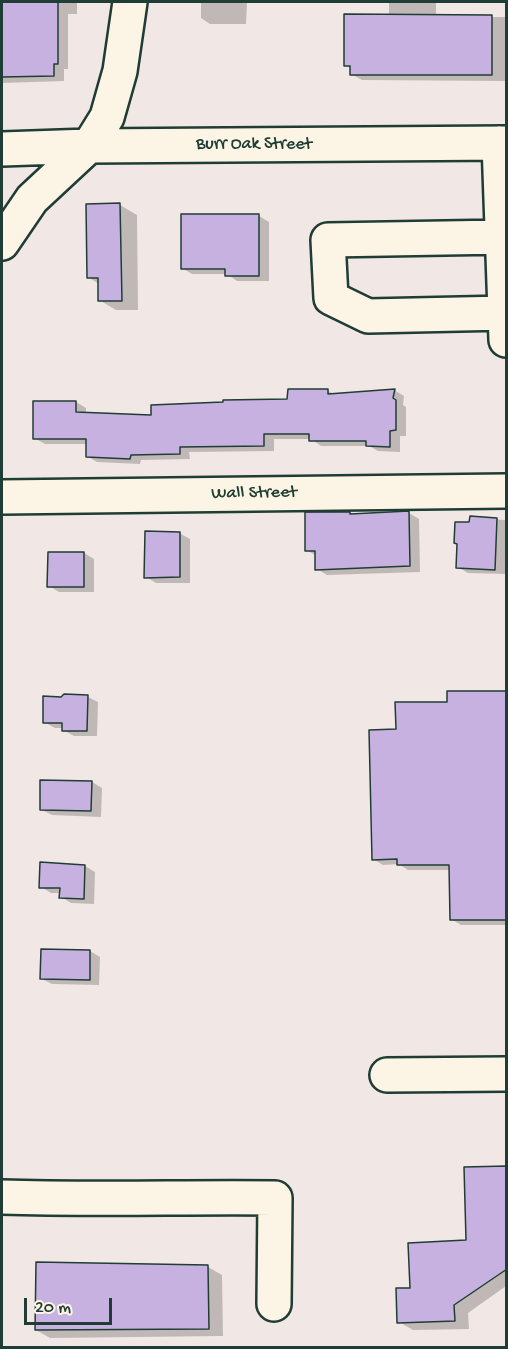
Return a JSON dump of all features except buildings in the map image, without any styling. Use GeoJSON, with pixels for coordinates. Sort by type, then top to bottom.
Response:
{"type":"FeatureCollection","features":[{"type":"Feature","properties":{"kind":"street"},"geometry":{"type":"LineString","coordinates":[[2,243],[32,199],[89,146],[107,117],[120,71],[130,2]]}},
{"type":"Feature","properties":{"kind":"street"},"geometry":{"type":"LineString","coordinates":[[503,143],[507,355]]}},
{"type":"Feature","properties":{"kind":"street","name":"Burr Oak Street"},"geometry":{"type":"LineString","coordinates":[[2,149],[89,146],[503,143]]}},
{"type":"Feature","properties":{"kind":"street"},"geometry":{"type":"LineString","coordinates":[[503,237],[328,240],[331,298],[368,316],[506,331]]}},
{"type":"Feature","properties":{"kind":"street","name":"Wall Street"},"geometry":{"type":"LineString","coordinates":[[2,497],[507,490]]}},
{"type":"Feature","properties":{"kind":"street"},"geometry":{"type":"LineString","coordinates":[[387,1075],[507,1074]]}},
{"type":"Feature","properties":{"kind":"street"},"geometry":{"type":"LineString","coordinates":[[2,1197],[67,1200],[177,1197],[275,1198],[274,1304]]}}]}
